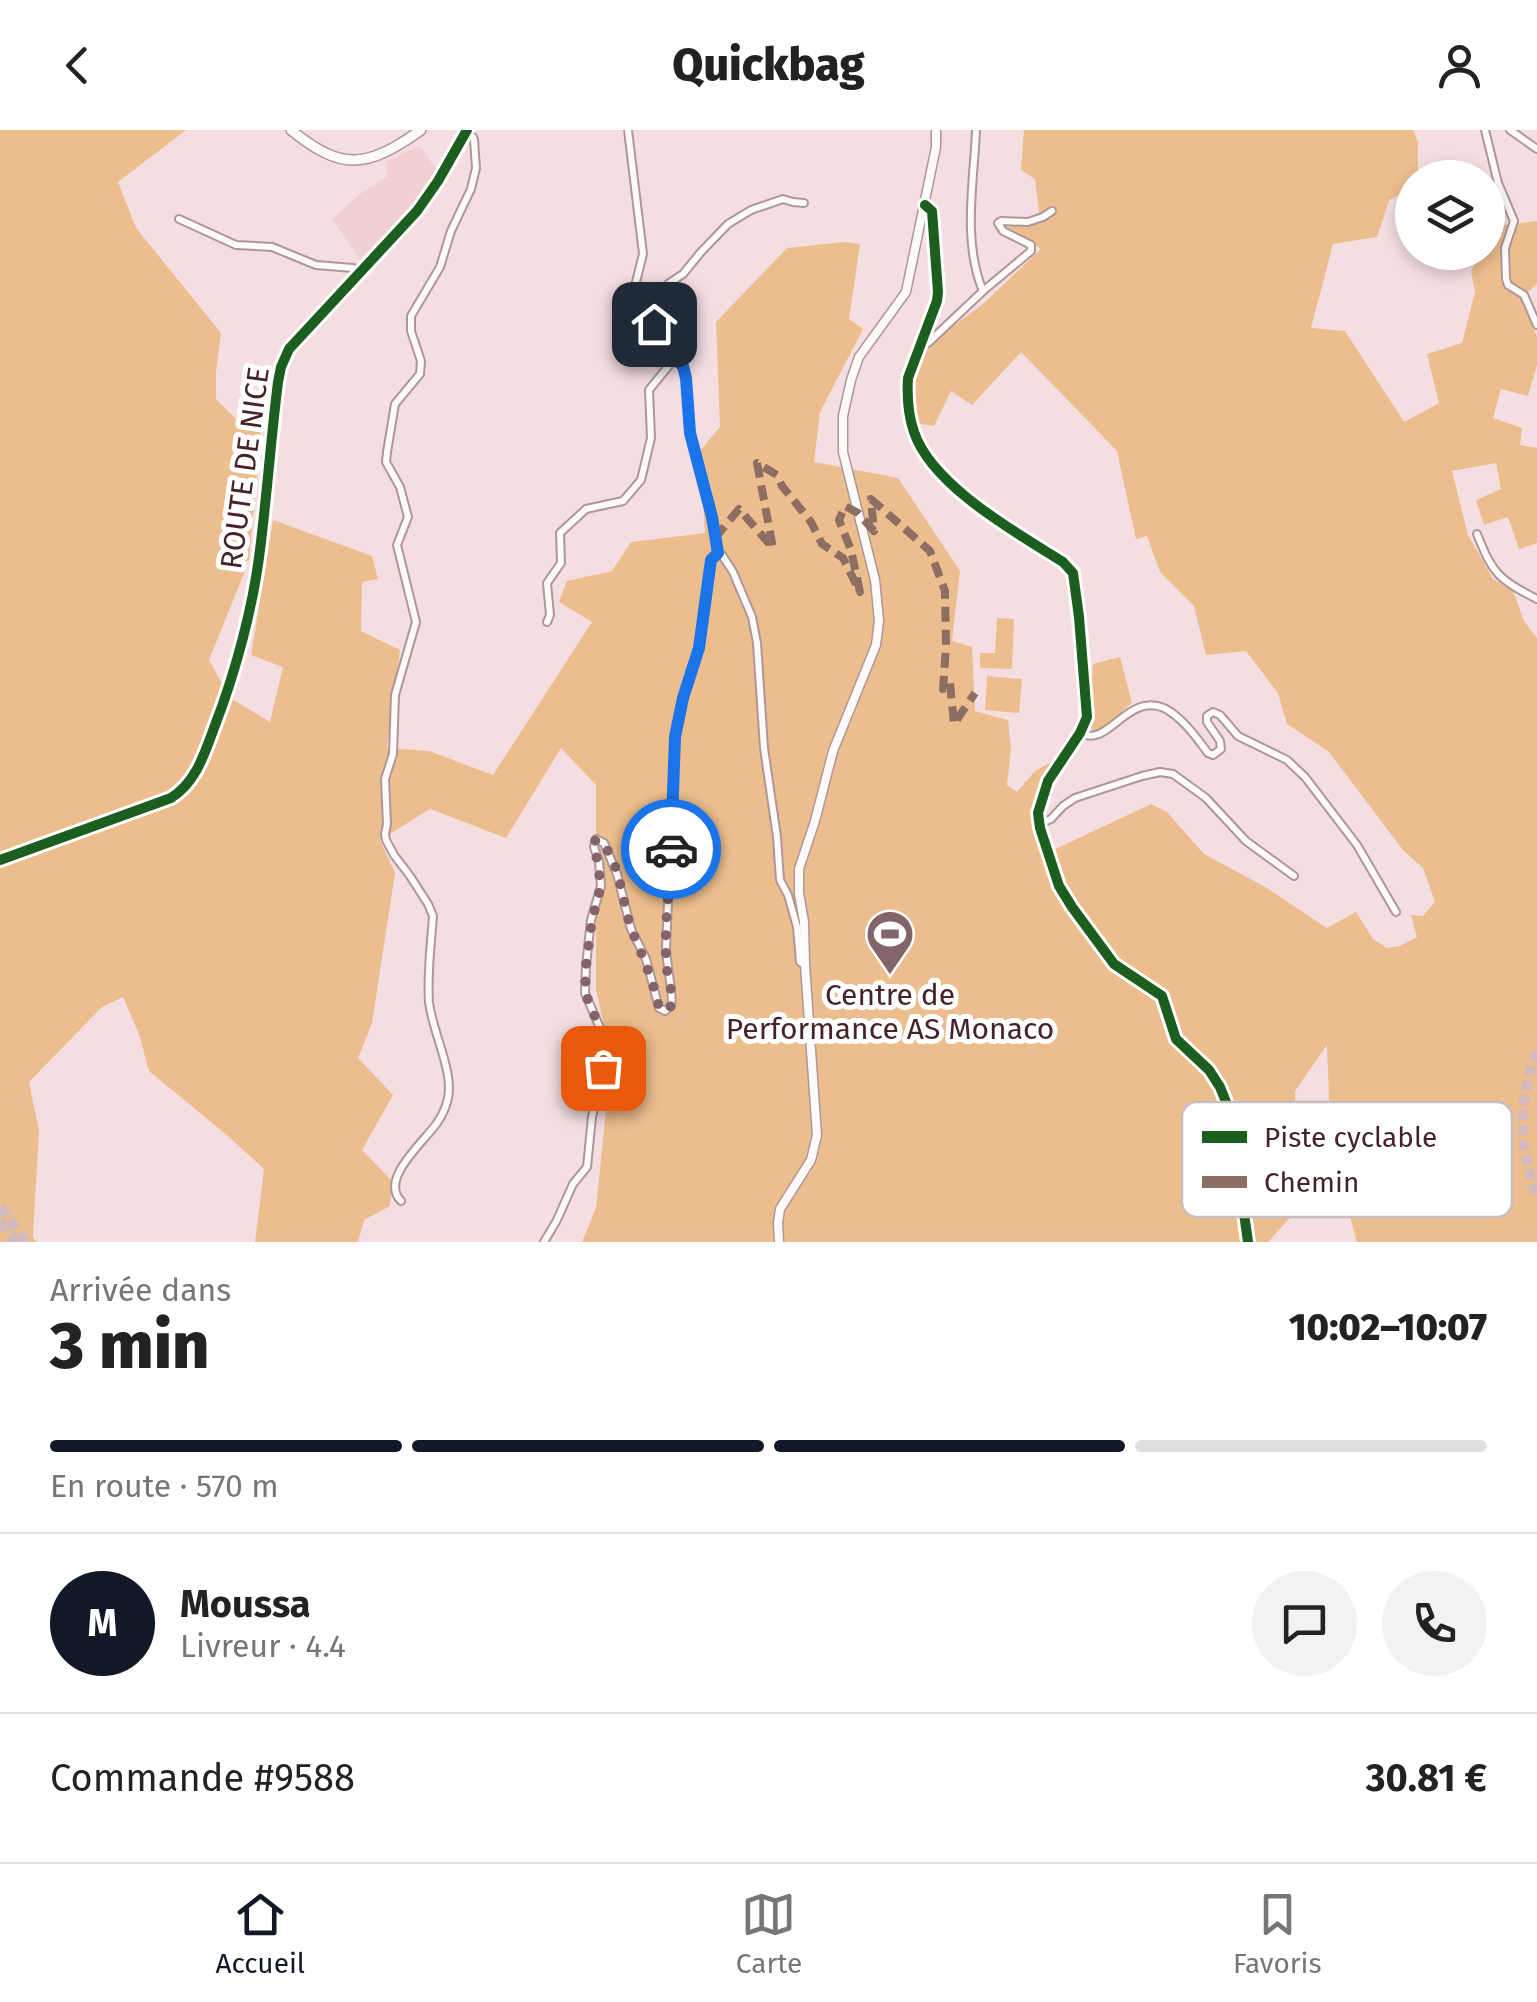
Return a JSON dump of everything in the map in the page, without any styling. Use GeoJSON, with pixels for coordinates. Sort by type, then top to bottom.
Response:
{"type":"FeatureCollection","features":[{"type":"Feature","properties":{"kind":"main road"},"geometry":{"type":"LineString","coordinates":[[290,130],[328,155],[355,160],[382,154],[421,130]]}},
{"type":"Feature","properties":{"kind":"main road","name":"ROUTE DE NICE"},"geometry":{"type":"LineString","coordinates":[[2,863],[171,798],[194,776],[222,708],[240,648],[260,552],[278,382],[285,357],[416,211],[466,132]]}},
{"type":"Feature","properties":{"kind":"street"},"geometry":{"type":"LineString","coordinates":[[628,130],[642,254],[636,282],[664,350],[683,366],[690,433],[718,553],[733,572],[752,617],[780,880],[796,927],[798,956],[805,965]]}},
{"type":"Feature","properties":{"kind":"street"},"geometry":{"type":"LineString","coordinates":[[779,1242],[780,1209],[811,1160],[817,1135],[800,870],[833,751],[876,645],[880,622],[875,580],[843,452],[846,402],[859,357],[906,292],[936,147],[936,130]]}},
{"type":"Feature","properties":{"kind":"street"},"geometry":{"type":"LineString","coordinates":[[976,130],[969,209],[983,291]]}},
{"type":"Feature","properties":{"kind":"street"},"geometry":{"type":"LineString","coordinates":[[1485,130],[1498,183],[1514,221],[1504,248],[1506,279],[1508,286],[1524,296],[1537,325]]}},
{"type":"Feature","properties":{"kind":"street"},"geometry":{"type":"LineString","coordinates":[[1510,130],[1537,149]]}},
{"type":"Feature","properties":{"kind":"street"},"geometry":{"type":"LineString","coordinates":[[401,1200],[394,1190],[399,1172],[439,1121],[449,1094],[429,996],[433,916],[386,840],[385,779],[393,754],[395,695],[416,622],[397,545],[408,517],[400,486],[386,462],[395,404],[420,374],[421,361],[411,332],[412,316],[440,267],[451,231],[471,189],[476,168],[474,140],[466,132]]}},
{"type":"Feature","properties":{"kind":"street"},"geometry":{"type":"LineString","coordinates":[[646,309],[668,284],[684,274],[726,226],[783,198],[804,203]]}},
{"type":"Feature","properties":{"kind":"street"},"geometry":{"type":"LineString","coordinates":[[925,205],[932,210],[938,292],[908,378],[913,430],[945,477],[979,508],[1063,562],[1073,574],[1087,717],[1048,781],[1038,813],[1059,886],[1114,964],[1162,996],[1176,1039],[1210,1070],[1226,1102]]}},
{"type":"Feature","properties":{"kind":"street"},"geometry":{"type":"LineString","coordinates":[[921,344],[928,343],[1033,248],[1003,231],[998,223],[1038,219],[1052,211]]}},
{"type":"Feature","properties":{"kind":"street"},"geometry":{"type":"LineString","coordinates":[[179,219],[236,246],[272,247],[316,266],[353,268],[359,272]]}},
{"type":"Feature","properties":{"kind":"street"},"geometry":{"type":"LineString","coordinates":[[548,622],[547,583],[560,563],[560,533],[586,509],[617,504],[637,486],[651,438],[648,390],[674,358]]}},
{"type":"Feature","properties":{"kind":"street"},"geometry":{"type":"LineString","coordinates":[[1477,534],[1497,575],[1537,598]]}},
{"type":"Feature","properties":{"kind":"street"},"geometry":{"type":"LineString","coordinates":[[544,1242],[573,1184],[587,1166],[603,1068],[603,1036],[585,993],[592,920],[601,886],[596,839],[604,843],[618,874],[659,1008],[670,1008],[673,1001],[666,949],[675,737],[699,648],[711,560],[718,553]]}},
{"type":"Feature","properties":{"kind":"street"},"geometry":{"type":"LineString","coordinates":[[1080,733],[1095,737],[1130,710],[1153,706],[1178,718],[1213,755],[1221,749],[1220,741],[1206,722],[1207,716],[1213,712],[1220,714],[1238,736],[1287,760],[1304,777],[1357,846],[1396,912]]}},
{"type":"Feature","properties":{"kind":"street"},"geometry":{"type":"LineString","coordinates":[[1039,824],[1051,819],[1074,798],[1142,776],[1173,774],[1206,798],[1246,841],[1294,876]]}},
{"type":"Feature","properties":{"kind":"street"},"geometry":{"type":"LineString","coordinates":[[788,895],[799,893]]}},
{"type":"Feature","properties":{"kind":"street"},"geometry":{"type":"LineString","coordinates":[[1245,1217],[1248,1242]]}},
{"type":"Feature","properties":{"kind":"shaded area"},"geometry":{"type":"Polygon","coordinates":[[[0,130],[186,130],[118,182],[136,228],[221,333],[216,399],[244,427],[261,429],[249,560],[209,660],[230,698],[270,722],[283,667],[251,655],[273,520],[372,556],[378,579],[362,582],[361,631],[400,650],[387,748],[429,751],[493,775],[592,622],[559,602],[567,581],[612,571],[631,542],[705,533],[700,451],[720,427],[716,322],[787,248],[860,244],[849,319],[863,329],[820,412],[814,462],[898,478],[960,571],[952,641],[972,647],[975,711],[1008,720],[1011,749],[1007,785],[1017,792],[1035,771],[1055,760],[1040,791],[1033,823],[1045,854],[1151,804],[1167,812],[1204,854],[1267,888],[1327,928],[1356,912],[1373,939],[1387,948],[1417,937],[1411,915],[1423,916],[1435,902],[1423,868],[1403,850],[1329,752],[1287,724],[1278,693],[1246,651],[1206,655],[1194,606],[1160,572],[1147,536],[1136,539],[1117,451],[1021,352],[972,405],[951,391],[934,426],[914,423],[912,384],[921,349],[982,305],[1041,249],[1007,227],[1040,220],[1035,179],[1021,170],[1024,130],[1413,130],[1418,160],[1395,160],[1395,197],[1389,200],[1377,237],[1333,244],[1311,328],[1345,331],[1404,422],[1439,403],[1427,354],[1462,343],[1475,292],[1472,270],[1505,270],[1505,225],[1537,221],[1537,284],[1522,297],[1537,337],[1537,365],[1528,396],[1501,389],[1493,418],[1522,428],[1520,445],[1537,448],[1537,543],[1519,549],[1508,517],[1484,525],[1476,500],[1501,489],[1496,463],[1452,471],[1468,535],[1493,579],[1513,591],[1524,621],[1537,638],[1537,1242],[1357,1242],[1350,1217],[1512,1217],[1512,1102],[1329,1102],[1327,1045],[1295,1091],[1295,1102],[1182,1102],[1182,1217],[1291,1217],[1268,1242],[582,1242],[596,1208],[611,1059],[596,989],[596,785],[561,748],[506,838],[430,809],[380,840],[395,873],[372,1023],[358,1058],[393,1095],[362,1150],[392,1181],[390,1206],[364,1220],[358,1242],[255,1242],[264,1169],[149,1071],[123,997],[102,1007],[29,1082],[39,1131],[33,1236],[36,1242],[0,1242],[0,130]]]}},
{"type":"Feature","properties":{"kind":"shaded area"},"geometry":{"type":"Polygon","coordinates":[[[420,146],[438,172],[361,261],[332,219],[388,176],[385,162],[420,146]]]}},
{"type":"Feature","properties":{"kind":"shaded area"},"geometry":{"type":"Polygon","coordinates":[[[997,618],[1014,619],[1012,669],[980,668],[980,653],[995,653],[997,618]]]}},
{"type":"Feature","properties":{"kind":"shaded area"},"geometry":{"type":"Polygon","coordinates":[[[1120,657],[1132,703],[1095,731],[1091,729],[1088,678],[1092,676],[1093,664],[1120,657]]]}},
{"type":"Feature","properties":{"kind":"shaded area"},"geometry":{"type":"Polygon","coordinates":[[[987,676],[1022,679],[1019,713],[985,710],[987,676]]]}},
{"type":"Feature","properties":{"kind":"tunnel"},"geometry":{"type":"LineString","coordinates":[[1537,1052],[1523,1106],[1524,1142],[1537,1197]]}},
{"type":"Feature","properties":{"kind":"tunnel"},"geometry":{"type":"LineString","coordinates":[[0,1207],[26,1242]]}},
{"type":"Feature","properties":{"kind":"tunnel"},"geometry":{"type":"LineString","coordinates":[[0,1222],[16,1242]]}},
{"type":"Feature","properties":{"kind":"marked path"},"geometry":{"type":"LineString","coordinates":[[715,538],[739,509],[773,548],[757,463],[777,475],[822,544],[843,558],[860,592],[851,550],[839,520],[845,506],[858,513],[874,531],[871,499],[930,551],[945,591],[943,689],[950,683],[954,724],[975,693]]}},
{"type":"Feature","properties":{"kind":"cycle path"},"geometry":{"type":"LineString","coordinates":[[0,860],[171,798],[193,776],[222,707],[248,618],[260,550],[281,367],[289,349],[417,211],[467,130]]}},
{"type":"Feature","properties":{"kind":"cycle path"},"geometry":{"type":"LineString","coordinates":[[925,205],[932,211],[938,292],[908,378],[914,432],[938,471],[957,489],[1063,562],[1073,573],[1087,717],[1048,781],[1038,813],[1059,886],[1114,964],[1162,996],[1176,1039],[1209,1070],[1226,1102]]}},
{"type":"Feature","properties":{"kind":"cycle path"},"geometry":{"type":"LineString","coordinates":[[1245,1217],[1248,1242]]}},
{"type":"Feature","properties":{"kind":"way so far"},"geometry":{"type":"LineString","coordinates":[[603,1068],[603,1036],[585,993],[592,920],[601,886],[594,841],[604,843],[618,874],[632,929],[646,959],[659,1008],[664,1011],[673,1001],[666,949],[671,849]]}},
{"type":"Feature","properties":{"kind":"place","name":"Centre de Performance AS Monaco"},"geometry":{"type":"Point","coordinates":[890,976]}},
{"type":"Feature","properties":{"kind":"route"},"geometry":{"type":"LineString","coordinates":[[654,324],[666,353],[683,366],[690,433],[718,553],[711,560],[699,648],[675,737],[671,849]]}}]}
